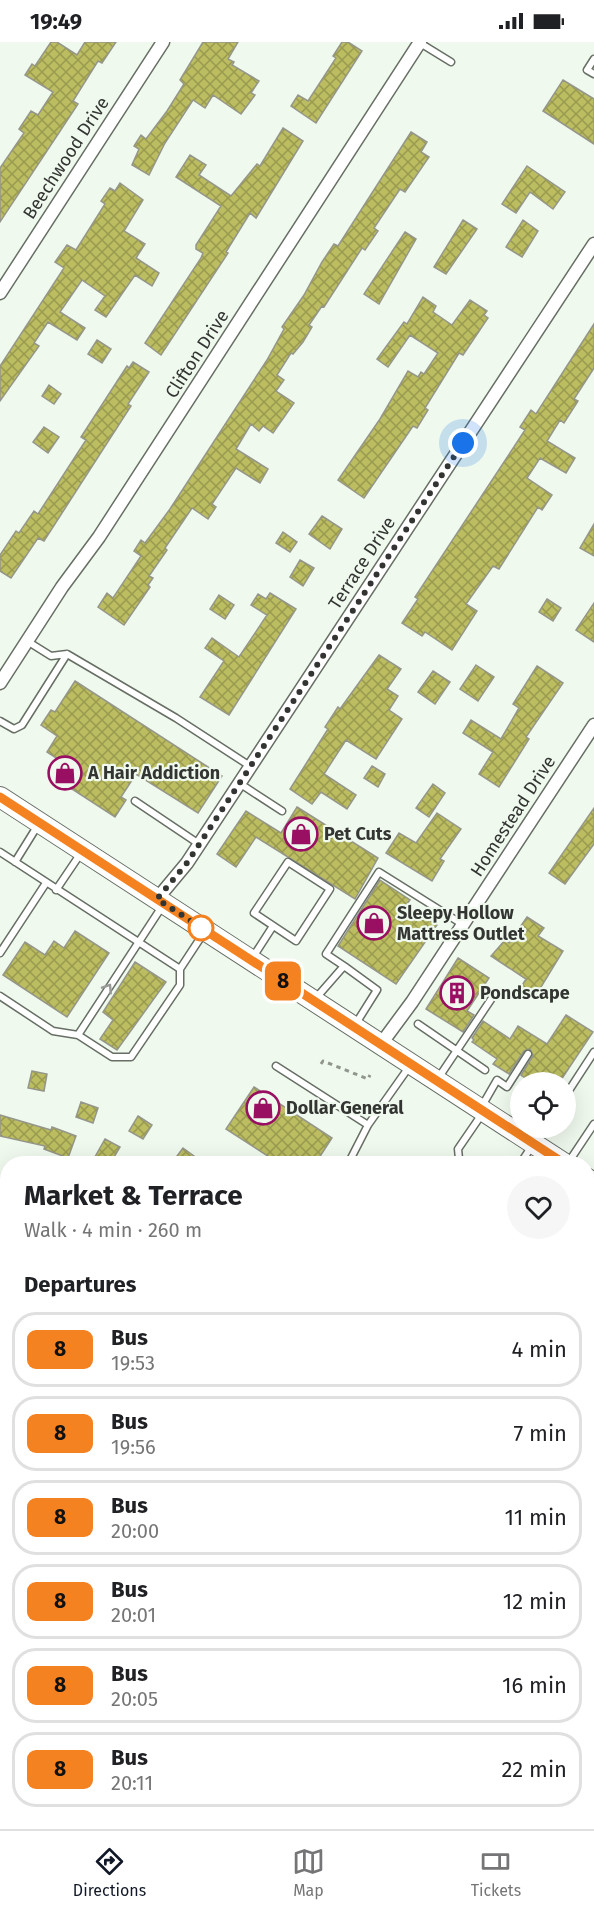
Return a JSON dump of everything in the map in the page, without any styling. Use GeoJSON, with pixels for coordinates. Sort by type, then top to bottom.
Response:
{"type":"FeatureCollection","features":[{"type":"Feature","properties":{"kind":"main road"},"geometry":{"type":"LineString","coordinates":[[0,797],[482,1110],[510,1123]]}},
{"type":"Feature","properties":{"kind":"main road"},"geometry":{"type":"LineString","coordinates":[[541,1138],[559,1156]]}},
{"type":"Feature","properties":{"kind":"street","name":"Beechwood Drive"},"geometry":{"type":"LineString","coordinates":[[0,293],[163,42]]}},
{"type":"Feature","properties":{"kind":"street","name":"Clifton Drive"},"geometry":{"type":"LineString","coordinates":[[0,682],[99,537],[418,43]]}},
{"type":"Feature","properties":{"kind":"street","name":"Terrace Drive"},"geometry":{"type":"LineString","coordinates":[[160,901],[594,244]]}},
{"type":"Feature","properties":{"kind":"street","name":"Homestead Drive"},"geometry":{"type":"LineString","coordinates":[[381,1044],[463,925],[594,725]]}},
{"type":"Feature","properties":{"kind":"lane"},"geometry":{"type":"LineString","coordinates":[[418,43],[451,62]]}},
{"type":"Feature","properties":{"kind":"lane"},"geometry":{"type":"LineString","coordinates":[[594,59],[587,70],[594,74]]}},
{"type":"Feature","properties":{"kind":"lane"},"geometry":{"type":"LineString","coordinates":[[27,641],[51,656],[67,654],[176,718],[250,766]]}},
{"type":"Feature","properties":{"kind":"lane"},"geometry":{"type":"LineString","coordinates":[[0,721],[14,729],[22,725],[67,654]]}},
{"type":"Feature","properties":{"kind":"lane"},"geometry":{"type":"LineString","coordinates":[[239,783],[282,811]]}},
{"type":"Feature","properties":{"kind":"lane"},"geometry":{"type":"LineString","coordinates":[[135,801],[199,844]]}},
{"type":"Feature","properties":{"kind":"lane"},"geometry":{"type":"LineString","coordinates":[[15,862],[39,823]]}},
{"type":"Feature","properties":{"kind":"lane"},"geometry":{"type":"LineString","coordinates":[[56,890],[82,851]]}},
{"type":"Feature","properties":{"kind":"lane"},"geometry":{"type":"LineString","coordinates":[[0,852],[180,969]]}},
{"type":"Feature","properties":{"kind":"lane"},"geometry":{"type":"LineString","coordinates":[[288,862],[330,889],[296,941],[273,926],[254,914],[288,862]]}},
{"type":"Feature","properties":{"kind":"lane"},"geometry":{"type":"LineString","coordinates":[[354,1027],[377,990],[326,954],[379,872],[463,925]]}},
{"type":"Feature","properties":{"kind":"lane"},"geometry":{"type":"LineString","coordinates":[[0,953],[46,883]]}},
{"type":"Feature","properties":{"kind":"lane"},"geometry":{"type":"LineString","coordinates":[[78,1035],[138,942],[160,901]]}},
{"type":"Feature","properties":{"kind":"lane"},"geometry":{"type":"LineString","coordinates":[[250,960],[273,926]]}},
{"type":"Feature","properties":{"kind":"lane"},"geometry":{"type":"LineString","coordinates":[[0,996],[53,1032],[78,1035],[112,1057],[131,1057],[180,984],[180,969],[205,930]]}},
{"type":"Feature","properties":{"kind":"lane"},"geometry":{"type":"LineString","coordinates":[[314,1001],[345,966]]}},
{"type":"Feature","properties":{"kind":"lane"},"geometry":{"type":"LineString","coordinates":[[436,1080],[496,992]]}},
{"type":"Feature","properties":{"kind":"lane"},"geometry":{"type":"LineString","coordinates":[[418,1024],[485,1070]]}},
{"type":"Feature","properties":{"kind":"lane"},"geometry":{"type":"LineString","coordinates":[[576,1080],[594,1052]]}},
{"type":"Feature","properties":{"kind":"lane"},"geometry":{"type":"LineString","coordinates":[[459,1156],[458,1149],[498,1080],[507,1087],[528,1054]]}},
{"type":"Feature","properties":{"kind":"lane"},"geometry":{"type":"LineString","coordinates":[[352,1156],[368,1125],[411,1064]]}},
{"type":"Feature","properties":{"kind":"lane"},"geometry":{"type":"LineString","coordinates":[[276,1066],[368,1125]]}},
{"type":"Feature","properties":{"kind":"lane"},"geometry":{"type":"LineString","coordinates":[[572,1156],[594,1124]]}},
{"type":"Feature","properties":{"kind":"lane"},"geometry":{"type":"LineString","coordinates":[[525,1156],[538,1138]]}},
{"type":"Feature","properties":{"kind":"path"},"geometry":{"type":"LineString","coordinates":[[321,1064],[323,1061],[368,1079],[370,1076]]}},
{"type":"Feature","properties":{"kind":"building"},"geometry":{"type":"Polygon","coordinates":[[[51,42],[57,42],[77,55],[85,42],[116,42],[102,63],[98,61],[73,101],[78,104],[0,222],[0,168],[24,133],[19,129],[31,111],[38,115],[53,92],[25,75],[32,64],[35,66],[51,42]]]}},
{"type":"Feature","properties":{"kind":"building"},"geometry":{"type":"Polygon","coordinates":[[[203,42],[238,42],[228,59],[234,62],[232,65],[259,81],[251,93],[255,95],[241,114],[213,95],[205,108],[193,100],[165,143],[149,175],[132,165],[139,149],[134,146],[141,135],[146,139],[167,111],[184,84],[180,80],[203,42]]]}},
{"type":"Feature","properties":{"kind":"building"},"geometry":{"type":"Polygon","coordinates":[[[342,42],[348,42],[362,51],[316,123],[291,106],[298,95],[308,101],[336,58],[333,56],[342,42]]]}},
{"type":"Feature","properties":{"kind":"building"},"geometry":{"type":"Polygon","coordinates":[[[563,80],[594,99],[594,144],[543,111],[563,80]]]}},
{"type":"Feature","properties":{"kind":"building"},"geometry":{"type":"Polygon","coordinates":[[[283,128],[303,141],[256,218],[250,213],[226,252],[228,253],[161,355],[145,343],[201,258],[203,253],[196,249],[196,245],[221,206],[176,177],[190,155],[206,165],[199,175],[231,196],[257,164],[260,166],[283,128]]]}},
{"type":"Feature","properties":{"kind":"building"},"geometry":{"type":"Polygon","coordinates":[[[411,132],[427,142],[421,152],[429,157],[405,192],[400,189],[374,228],[378,231],[365,250],[362,248],[324,307],[322,306],[309,325],[312,327],[303,342],[293,354],[291,353],[277,375],[284,380],[276,391],[294,403],[273,433],[263,426],[259,431],[251,424],[236,449],[268,469],[260,483],[236,468],[212,504],[216,507],[208,519],[192,508],[149,576],[153,578],[148,585],[150,587],[124,625],[98,607],[107,593],[113,598],[141,556],[134,551],[141,540],[145,543],[170,509],[267,360],[284,329],[282,327],[304,295],[322,262],[334,244],[338,246],[411,132]]]}},
{"type":"Feature","properties":{"kind":"building"},"geometry":{"type":"Polygon","coordinates":[[[527,166],[565,192],[553,209],[530,192],[516,213],[502,204],[527,166]]]}},
{"type":"Feature","properties":{"kind":"building"},"geometry":{"type":"Polygon","coordinates":[[[120,183],[143,200],[124,231],[145,244],[136,258],[159,273],[152,286],[135,275],[106,317],[95,310],[105,296],[82,280],[60,312],[85,328],[77,340],[48,322],[34,343],[39,346],[0,401],[0,366],[64,268],[55,262],[67,245],[76,250],[105,204],[101,201],[110,188],[115,191],[120,183]]]}},
{"type":"Feature","properties":{"kind":"building"},"geometry":{"type":"Polygon","coordinates":[[[463,220],[477,229],[446,274],[434,267],[463,220]]]}},
{"type":"Feature","properties":{"kind":"building"},"geometry":{"type":"Polygon","coordinates":[[[523,220],[538,231],[522,257],[506,247],[523,220]]]}},
{"type":"Feature","properties":{"kind":"building"},"geometry":{"type":"Polygon","coordinates":[[[405,232],[416,239],[379,304],[364,294],[405,232]]]}},
{"type":"Feature","properties":{"kind":"building"},"geometry":{"type":"Polygon","coordinates":[[[423,297],[436,306],[433,312],[452,325],[470,300],[487,311],[484,315],[488,318],[463,355],[459,353],[425,408],[428,410],[417,428],[413,426],[364,498],[338,480],[380,419],[408,371],[418,377],[421,372],[424,374],[438,353],[410,335],[388,367],[377,359],[404,322],[407,324],[423,297]]]}},
{"type":"Feature","properties":{"kind":"building"},"geometry":{"type":"Polygon","coordinates":[[[594,324],[594,368],[574,399],[578,401],[564,423],[560,420],[547,441],[575,458],[566,473],[540,458],[527,478],[552,495],[542,510],[538,507],[499,569],[493,566],[466,604],[477,611],[452,650],[425,632],[422,636],[402,623],[418,599],[415,597],[525,430],[520,427],[531,410],[536,414],[594,324]]]}},
{"type":"Feature","properties":{"kind":"building"},"geometry":{"type":"Polygon","coordinates":[[[97,340],[111,349],[102,363],[88,354],[97,340]]]}},
{"type":"Feature","properties":{"kind":"building"},"geometry":{"type":"Polygon","coordinates":[[[133,362],[149,372],[128,404],[131,406],[44,541],[38,538],[11,578],[0,571],[0,555],[16,531],[19,533],[34,511],[38,514],[86,440],[81,437],[127,366],[129,368],[133,362]]]}},
{"type":"Feature","properties":{"kind":"building"},"geometry":{"type":"Polygon","coordinates":[[[49,385],[61,394],[54,404],[42,396],[49,385]]]}},
{"type":"Feature","properties":{"kind":"building"},"geometry":{"type":"Polygon","coordinates":[[[44,427],[59,437],[48,453],[33,442],[44,427]]]}},
{"type":"Feature","properties":{"kind":"building"},"geometry":{"type":"Polygon","coordinates":[[[322,516],[342,529],[330,549],[309,534],[322,516]]]}},
{"type":"Feature","properties":{"kind":"building"},"geometry":{"type":"Polygon","coordinates":[[[594,524],[594,556],[580,548],[594,524]]]}},
{"type":"Feature","properties":{"kind":"building"},"geometry":{"type":"Polygon","coordinates":[[[283,532],[297,542],[290,552],[276,543],[283,532]]]}},
{"type":"Feature","properties":{"kind":"building"},"geometry":{"type":"Polygon","coordinates":[[[300,560],[314,568],[303,586],[290,577],[300,560]]]}},
{"type":"Feature","properties":{"kind":"building"},"geometry":{"type":"Polygon","coordinates":[[[270,593],[296,609],[229,715],[200,697],[224,661],[205,648],[212,638],[239,657],[267,615],[251,605],[258,594],[266,599],[270,593]]]}},
{"type":"Feature","properties":{"kind":"building"},"geometry":{"type":"Polygon","coordinates":[[[219,595],[234,605],[225,619],[210,609],[219,595]]]}},
{"type":"Feature","properties":{"kind":"building"},"geometry":{"type":"Polygon","coordinates":[[[547,599],[561,608],[553,621],[539,612],[547,599]]]}},
{"type":"Feature","properties":{"kind":"building"},"geometry":{"type":"Polygon","coordinates":[[[594,603],[594,642],[576,630],[594,603]]]}},
{"type":"Feature","properties":{"kind":"building"},"geometry":{"type":"Polygon","coordinates":[[[379,655],[401,669],[387,689],[398,696],[389,710],[402,719],[376,759],[346,740],[324,774],[356,795],[347,809],[321,792],[312,804],[290,789],[328,729],[325,727],[338,707],[340,709],[379,655]]]}},
{"type":"Feature","properties":{"kind":"building"},"geometry":{"type":"Polygon","coordinates":[[[476,665],[494,677],[478,701],[460,689],[476,665]]]}},
{"type":"Feature","properties":{"kind":"building"},"geometry":{"type":"Polygon","coordinates":[[[537,666],[563,683],[526,737],[529,739],[499,787],[479,774],[493,752],[463,733],[471,720],[501,739],[519,708],[513,704],[537,666]]]}},
{"type":"Feature","properties":{"kind":"building"},"geometry":{"type":"Polygon","coordinates":[[[433,671],[450,682],[435,704],[418,692],[433,671]]]}},
{"type":"Feature","properties":{"kind":"building"},"geometry":{"type":"Polygon","coordinates":[[[75,681],[222,776],[198,813],[136,774],[121,797],[126,800],[115,817],[55,778],[64,763],[47,752],[57,736],[41,725],[51,710],[55,712],[75,681]]]}},
{"type":"Feature","properties":{"kind":"building"},"geometry":{"type":"Polygon","coordinates":[[[372,766],[385,774],[378,787],[364,778],[372,766]]]}},
{"type":"Feature","properties":{"kind":"building"},"geometry":{"type":"Polygon","coordinates":[[[433,784],[445,793],[429,817],[416,808],[433,784]]]}},
{"type":"Feature","properties":{"kind":"building"},"geometry":{"type":"Polygon","coordinates":[[[297,807],[378,858],[355,899],[256,837],[236,867],[217,854],[246,811],[281,833],[297,807]]]}},
{"type":"Feature","properties":{"kind":"building"},"geometry":{"type":"Polygon","coordinates":[[[594,808],[594,844],[565,884],[549,873],[594,808]]]}},
{"type":"Feature","properties":{"kind":"building"},"geometry":{"type":"Polygon","coordinates":[[[437,813],[461,829],[440,859],[444,861],[432,881],[386,853],[399,833],[416,843],[437,813]]]}},
{"type":"Feature","properties":{"kind":"building"},"geometry":{"type":"Polygon","coordinates":[[[380,880],[410,900],[406,905],[437,925],[396,984],[338,946],[380,880]]]}},
{"type":"Feature","properties":{"kind":"building"},"geometry":{"type":"Polygon","coordinates":[[[527,917],[544,928],[538,936],[563,951],[535,997],[521,987],[526,979],[491,956],[505,940],[509,943],[527,917]]]}},
{"type":"Feature","properties":{"kind":"building"},"geometry":{"type":"Polygon","coordinates":[[[75,931],[109,953],[67,1017],[3,975],[25,942],[45,955],[54,941],[64,948],[75,931]]]}},
{"type":"Feature","properties":{"kind":"building","name":"Pondscape"},"geometry":{"type":"Polygon","coordinates":[[[458,958],[489,978],[467,1011],[474,1015],[463,1032],[426,1009],[458,958]]]}},
{"type":"Feature","properties":{"kind":"building"},"geometry":{"type":"Polygon","coordinates":[[[135,962],[166,982],[117,1050],[100,1039],[113,1020],[103,1012],[135,962]]]}},
{"type":"Feature","properties":{"kind":"building"},"geometry":{"type":"Polygon","coordinates":[[[566,1015],[593,1032],[566,1072],[523,1072],[533,1056],[530,1049],[524,1051],[509,1074],[493,1064],[497,1059],[472,1042],[474,1040],[472,1038],[483,1021],[510,1039],[518,1026],[547,1044],[566,1015]]]}},
{"type":"Feature","properties":{"kind":"building"},"geometry":{"type":"Polygon","coordinates":[[[32,1071],[47,1074],[44,1091],[28,1088],[32,1071]]]}},
{"type":"Feature","properties":{"kind":"building","name":"Dollar General"},"geometry":{"type":"Polygon","coordinates":[[[254,1087],[332,1138],[320,1156],[268,1156],[226,1129],[254,1087]]]}},
{"type":"Feature","properties":{"kind":"building"},"geometry":{"type":"Polygon","coordinates":[[[81,1102],[98,1108],[93,1123],[76,1117],[81,1102]]]}},
{"type":"Feature","properties":{"kind":"building"},"geometry":{"type":"Polygon","coordinates":[[[0,1115],[51,1130],[52,1127],[76,1136],[69,1156],[63,1156],[44,1149],[45,1146],[0,1136],[0,1115]]]}},
{"type":"Feature","properties":{"kind":"building"},"geometry":{"type":"Polygon","coordinates":[[[138,1116],[152,1125],[143,1139],[129,1131],[138,1116]]]}},
{"type":"Feature","properties":{"kind":"building"},"geometry":{"type":"Polygon","coordinates":[[[105,1139],[120,1147],[115,1156],[95,1156],[105,1139]]]}},
{"type":"Feature","properties":{"kind":"building"},"geometry":{"type":"Polygon","coordinates":[[[183,1148],[194,1156],[177,1156],[183,1148]]]}},
{"type":"Feature","properties":{"kind":"bus line","name":"8"},"geometry":{"type":"LineString","coordinates":[[0,797],[553,1156]]}},
{"type":"Feature","properties":{"kind":"place","name":"A Hair Addiction"},"geometry":{"type":"Point","coordinates":[65,773]}},
{"type":"Feature","properties":{"kind":"place","name":"Pet Cuts"},"geometry":{"type":"Point","coordinates":[301,834]}},
{"type":"Feature","properties":{"kind":"place","name":"Sleepy Hollow Mattress Outlet"},"geometry":{"type":"Point","coordinates":[374,923]}},
{"type":"Feature","properties":{"kind":"place","name":"Pondscape"},"geometry":{"type":"Point","coordinates":[457,993]}},
{"type":"Feature","properties":{"kind":"place","name":"Dollar General"},"geometry":{"type":"Point","coordinates":[263,1108]}},
{"type":"Feature","properties":{"kind":"route"},"geometry":{"type":"LineString","coordinates":[[201,928],[205,930],[157,899],[187,863],[463,443]]}}]}
